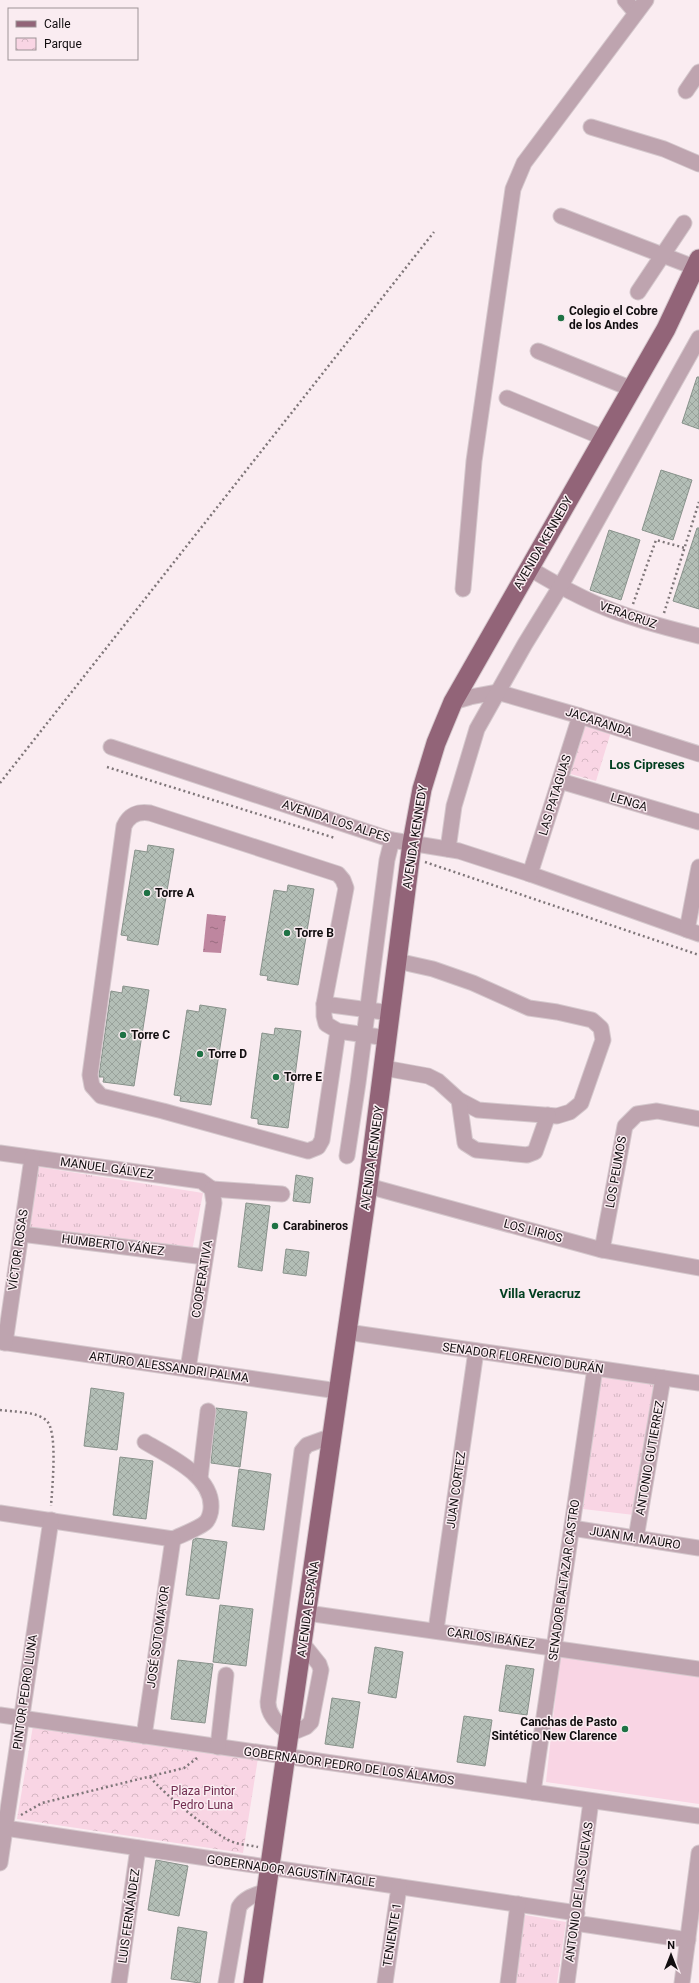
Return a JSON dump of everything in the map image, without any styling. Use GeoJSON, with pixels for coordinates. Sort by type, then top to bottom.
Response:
{"type":"FeatureCollection","features":[{"type":"Feature","properties":{"kind":"main road","name":"AVENIDA KENNEDY"},"geometry":{"type":"LineString","coordinates":[[360,1235],[384,1068],[412,843],[422,789],[436,743],[453,702],[632,389],[698,270]]}},
{"type":"Feature","properties":{"kind":"main road","name":"AVENIDA ESPAÑA"},"geometry":{"type":"LineString","coordinates":[[253,1983],[303,1644],[360,1235]]}},
{"type":"Feature","properties":{"kind":"street"},"geometry":{"type":"LineString","coordinates":[[625,0],[636,13]]}},
{"type":"Feature","properties":{"kind":"street"},"geometry":{"type":"LineString","coordinates":[[463,588],[474,461],[513,189],[524,162],[646,0]]}},
{"type":"Feature","properties":{"kind":"street"},"geometry":{"type":"LineString","coordinates":[[686,91],[699,72]]}},
{"type":"Feature","properties":{"kind":"street"},"geometry":{"type":"LineString","coordinates":[[591,127],[664,149],[699,164]]}},
{"type":"Feature","properties":{"kind":"street"},"geometry":{"type":"LineString","coordinates":[[561,216],[698,270]]}},
{"type":"Feature","properties":{"kind":"street"},"geometry":{"type":"LineString","coordinates":[[638,292],[684,223]]}},
{"type":"Feature","properties":{"kind":"street"},"geometry":{"type":"LineString","coordinates":[[448,849],[454,806],[477,729],[497,692],[560,587],[699,338]]}},
{"type":"Feature","properties":{"kind":"street"},"geometry":{"type":"LineString","coordinates":[[538,352],[632,389]]}},
{"type":"Feature","properties":{"kind":"street"},"geometry":{"type":"LineString","coordinates":[[507,398],[604,438]]}},
{"type":"Feature","properties":{"kind":"street","name":"VERACRUZ"},"geometry":{"type":"LineString","coordinates":[[529,568],[560,587],[628,617],[699,636]]}},
{"type":"Feature","properties":{"kind":"street"},"geometry":{"type":"LineString","coordinates":[[453,702],[497,692]]}},
{"type":"Feature","properties":{"kind":"street","name":"JACARANDA"},"geometry":{"type":"LineString","coordinates":[[497,692],[580,716],[699,754]]}},
{"type":"Feature","properties":{"kind":"street","name":"LAS PATAGUAS"},"geometry":{"type":"LineString","coordinates":[[530,874],[580,716]]}},
{"type":"Feature","properties":{"kind":"street","name":"AVENIDA LOS ALPES"},"geometry":{"type":"LineString","coordinates":[[111,747],[392,840],[448,849],[530,874],[693,932]]}},
{"type":"Feature","properties":{"kind":"street","name":"LENGA"},"geometry":{"type":"LineString","coordinates":[[560,781],[699,822]]}},
{"type":"Feature","properties":{"kind":"street"},"geometry":{"type":"LineString","coordinates":[[338,1031],[322,1140],[318,1147],[308,1151],[106,1097],[97,1093],[92,1086],[90,1075],[124,826],[127,821],[136,814],[150,813],[341,876],[346,888],[324,1004],[326,1024],[338,1031],[387,1038]]}},
{"type":"Feature","properties":{"kind":"street","name":"AVENIDA KENNEDY"},"geometry":{"type":"LineString","coordinates":[[347,1156],[368,1010],[387,860],[392,840]]}},
{"type":"Feature","properties":{"kind":"street"},"geometry":{"type":"LineString","coordinates":[[693,932],[699,867]]}},
{"type":"Feature","properties":{"kind":"street"},"geometry":{"type":"LineString","coordinates":[[384,1068],[428,1076],[438,1081],[459,1100],[478,1110],[557,1116],[570,1112],[581,1103],[603,1040],[601,1028],[592,1020],[557,1012],[529,1008],[473,983],[434,969],[398,961]]}},
{"type":"Feature","properties":{"kind":"street"},"geometry":{"type":"LineString","coordinates":[[324,1004],[391,1013]]}},
{"type":"Feature","properties":{"kind":"street"},"geometry":{"type":"LineString","coordinates":[[459,1100],[465,1143],[476,1150],[528,1155],[535,1152],[548,1115]]}},
{"type":"Feature","properties":{"kind":"street","name":"LOS PEUMOS"},"geometry":{"type":"LineString","coordinates":[[602,1250],[625,1126],[637,1114],[657,1111],[699,1119]]}},
{"type":"Feature","properties":{"kind":"street","name":"MANUEL GÁLVEZ"},"geometry":{"type":"LineString","coordinates":[[0,1153],[201,1181],[212,1189]]}},
{"type":"Feature","properties":{"kind":"street","name":"VÍCTOR ROSAS"},"geometry":{"type":"LineString","coordinates":[[2,1343],[32,1158]]}},
{"type":"Feature","properties":{"kind":"street","name":"LOS LIRIOS"},"geometry":{"type":"LineString","coordinates":[[368,1186],[602,1250],[699,1268]]}},
{"type":"Feature","properties":{"kind":"street"},"geometry":{"type":"LineString","coordinates":[[212,1189],[282,1194]]}},
{"type":"Feature","properties":{"kind":"street","name":"COOPERATIVA"},"geometry":{"type":"LineString","coordinates":[[188,1369],[214,1203],[212,1189]]}},
{"type":"Feature","properties":{"kind":"street","name":"HUMBERTO YÁÑEZ"},"geometry":{"type":"LineString","coordinates":[[20,1234],[205,1256]]}},
{"type":"Feature","properties":{"kind":"street","name":"SENADOR FLORENCIO DURÁN"},"geometry":{"type":"LineString","coordinates":[[347,1332],[699,1383]]}},
{"type":"Feature","properties":{"kind":"street","name":"ARTURO ALESSANDRI PALMA"},"geometry":{"type":"LineString","coordinates":[[2,1343],[338,1390]]}},
{"type":"Feature","properties":{"kind":"street","name":"JUAN CORTEZ"},"geometry":{"type":"LineString","coordinates":[[436,1630],[476,1351]]}},
{"type":"Feature","properties":{"kind":"street","name":"SENADOR BALTAZAR CASTRO"},"geometry":{"type":"LineString","coordinates":[[533,1792],[595,1368]]}},
{"type":"Feature","properties":{"kind":"street","name":"ANTONIO GUTIERREZ"},"geometry":{"type":"LineString","coordinates":[[636,1538],[663,1378]]}},
{"type":"Feature","properties":{"kind":"street"},"geometry":{"type":"LineString","coordinates":[[200,1478],[208,1411]]}},
{"type":"Feature","properties":{"kind":"street"},"geometry":{"type":"LineString","coordinates":[[289,1734],[271,1715],[268,1709],[268,1702],[302,1452],[307,1445],[332,1436]]}},
{"type":"Feature","properties":{"kind":"street"},"geometry":{"type":"LineString","coordinates":[[0,1513],[172,1539],[206,1522],[211,1511],[212,1499],[207,1487],[200,1478],[145,1442]]}},
{"type":"Feature","properties":{"kind":"street","name":"PINTOR PEDRO LUNA"},"geometry":{"type":"LineString","coordinates":[[0,1863],[51,1520]]}},
{"type":"Feature","properties":{"kind":"street","name":"JUAN M. MAURO"},"geometry":{"type":"LineString","coordinates":[[572,1528],[699,1548]]}},
{"type":"Feature","properties":{"kind":"street","name":"JOSÉ SOTOMAYOR"},"geometry":{"type":"LineString","coordinates":[[144,1736],[172,1539]]}},
{"type":"Feature","properties":{"kind":"street","name":"CARLOS IBÁÑEZ"},"geometry":{"type":"LineString","coordinates":[[307,1613],[436,1630],[699,1669]]}},
{"type":"Feature","properties":{"kind":"street"},"geometry":{"type":"LineString","coordinates":[[213,1747],[226,1675]]}},
{"type":"Feature","properties":{"kind":"street","name":"GOBERNADOR PEDRO DE LOS ÁLAMOS"},"geometry":{"type":"LineString","coordinates":[[0,1715],[213,1747],[699,1816]]}},
{"type":"Feature","properties":{"kind":"street","name":"ANTONIO DE LAS CUEVAS"},"geometry":{"type":"LineString","coordinates":[[567,1983],[591,1801]]}},
{"type":"Feature","properties":{"kind":"street","name":"GOBERNADOR AGUSTÍN TAGLE"},"geometry":{"type":"LineString","coordinates":[[5,1828],[518,1904],[576,1918],[688,1940]]}},
{"type":"Feature","properties":{"kind":"street","name":"LUIS FERNÁNDEZ"},"geometry":{"type":"LineString","coordinates":[[119,1983],[138,1848]]}},
{"type":"Feature","properties":{"kind":"street"},"geometry":{"type":"LineString","coordinates":[[682,1983],[699,1853]]}},
{"type":"Feature","properties":{"kind":"street","name":"TENIENTE 1"},"geometry":{"type":"LineString","coordinates":[[385,1983],[400,1887]]}},
{"type":"Feature","properties":{"kind":"street"},"geometry":{"type":"LineString","coordinates":[[226,1983],[239,1907],[242,1901],[266,1891]]}},
{"type":"Feature","properties":{"kind":"street"},"geometry":{"type":"LineString","coordinates":[[508,1983],[518,1904]]}},
{"type":"Feature","properties":{"kind":"path"},"geometry":{"type":"LineString","coordinates":[[0,783],[434,232]]}},
{"type":"Feature","properties":{"kind":"path"},"geometry":{"type":"LineString","coordinates":[[660,625],[699,502]]}},
{"type":"Feature","properties":{"kind":"path"},"geometry":{"type":"LineString","coordinates":[[628,617],[656,540],[685,548]]}},
{"type":"Feature","properties":{"kind":"path"},"geometry":{"type":"LineString","coordinates":[[0,1410],[38,1415],[48,1422],[54,1439],[51,1520]]}},
{"type":"Feature","properties":{"kind":"path"},"geometry":{"type":"LineString","coordinates":[[5,1828],[26,1812],[42,1803],[184,1768],[213,1747]]}},
{"type":"Feature","properties":{"kind":"path"},"geometry":{"type":"LineString","coordinates":[[150,1777],[158,1787],[219,1836],[236,1843],[272,1849]]}},
{"type":"Feature","properties":{"kind":"green space"},"geometry":{"type":"Polygon","coordinates":[[[586,713],[614,722],[596,781],[567,773],[586,713]]]}},
{"type":"Feature","properties":{"kind":"green space"},"geometry":{"type":"Polygon","coordinates":[[[33,1166],[203,1193],[191,1256],[25,1233],[33,1166]]]}},
{"type":"Feature","properties":{"kind":"green space"},"geometry":{"type":"Polygon","coordinates":[[[601,1371],[654,1381],[634,1515],[583,1509],[601,1371]]]}},
{"type":"Feature","properties":{"kind":"green space","name":"Canchas de Pasto Sintético New Clarence"},"geometry":{"type":"Polygon","coordinates":[[[560,1656],[699,1676],[699,1804],[546,1782],[560,1656]]]}},
{"type":"Feature","properties":{"kind":"green space","name":"Plaza Pintor Pedro Luna"},"geometry":{"type":"Polygon","coordinates":[[[33,1726],[258,1758],[243,1853],[17,1819],[33,1726]]]}},
{"type":"Feature","properties":{"kind":"green space"},"geometry":{"type":"Polygon","coordinates":[[[525,1915],[566,1922],[557,1983],[514,1983],[525,1915]]]}},
{"type":"Feature","properties":{"kind":"water"},"geometry":{"type":"Polygon","coordinates":[[[207,914],[226,916],[221,953],[203,952],[207,914]]]}},
{"type":"Feature","properties":{"kind":"building"},"geometry":{"type":"Polygon","coordinates":[[[697,377],[699,377],[699,429],[682,423],[697,377]]]}},
{"type":"Feature","properties":{"kind":"building"},"geometry":{"type":"Polygon","coordinates":[[[661,470],[692,480],[673,540],[642,530],[661,470]]]}},
{"type":"Feature","properties":{"kind":"building"},"geometry":{"type":"Polygon","coordinates":[[[697,528],[699,528],[699,609],[673,601],[697,528]]]}},
{"type":"Feature","properties":{"kind":"building"},"geometry":{"type":"Polygon","coordinates":[[[609,530],[640,540],[621,600],[590,590],[609,530]]]}},
{"type":"Feature","properties":{"kind":"building","name":"Torre A"},"geometry":{"type":"Polygon","coordinates":[[[148,845],[174,849],[158,945],[127,940],[128,936],[121,935],[135,850],[147,852],[148,845]]]}},
{"type":"Feature","properties":{"kind":"building","name":"Torre B"},"geometry":{"type":"Polygon","coordinates":[[[288,885],[314,889],[298,985],[267,980],[268,976],[260,975],[274,890],[287,892],[288,885]]]}},
{"type":"Feature","properties":{"kind":"building","name":"Torre C"},"geometry":{"type":"Polygon","coordinates":[[[123,986],[149,990],[134,1086],[103,1082],[104,1077],[99,1077],[111,991],[122,993],[123,986]]]}},
{"type":"Feature","properties":{"kind":"building","name":"Torre D"},"geometry":{"type":"Polygon","coordinates":[[[200,1005],[226,1009],[211,1105],[180,1101],[181,1096],[174,1095],[187,1010],[199,1012],[200,1005]]]}},
{"type":"Feature","properties":{"kind":"building","name":"Torre E"},"geometry":{"type":"Polygon","coordinates":[[[275,1028],[301,1031],[288,1128],[258,1124],[258,1119],[251,1118],[262,1033],[274,1035],[275,1028]]]}},
{"type":"Feature","properties":{"kind":"building"},"geometry":{"type":"Polygon","coordinates":[[[296,1175],[313,1178],[310,1203],[293,1201],[296,1175]]]}},
{"type":"Feature","properties":{"kind":"building"},"geometry":{"type":"Polygon","coordinates":[[[246,1203],[270,1206],[262,1271],[238,1267],[246,1203]]]}},
{"type":"Feature","properties":{"kind":"building"},"geometry":{"type":"Polygon","coordinates":[[[286,1249],[309,1252],[306,1276],[283,1273],[286,1249]]]}},
{"type":"Feature","properties":{"kind":"building"},"geometry":{"type":"Polygon","coordinates":[[[91,1388],[124,1393],[117,1450],[84,1446],[91,1388]]]}},
{"type":"Feature","properties":{"kind":"building"},"geometry":{"type":"Polygon","coordinates":[[[216,1408],[247,1412],[240,1467],[211,1463],[216,1408]]]}},
{"type":"Feature","properties":{"kind":"building"},"geometry":{"type":"Polygon","coordinates":[[[120,1457],[153,1461],[146,1519],[113,1515],[120,1457]]]}},
{"type":"Feature","properties":{"kind":"building"},"geometry":{"type":"Polygon","coordinates":[[[239,1469],[271,1474],[264,1530],[232,1526],[239,1469]]]}},
{"type":"Feature","properties":{"kind":"building"},"geometry":{"type":"Polygon","coordinates":[[[196,1538],[227,1542],[219,1599],[186,1595],[193,1540],[196,1538]]]}},
{"type":"Feature","properties":{"kind":"building"},"geometry":{"type":"Polygon","coordinates":[[[220,1605],[253,1609],[246,1666],[213,1662],[220,1605]]]}},
{"type":"Feature","properties":{"kind":"building"},"geometry":{"type":"Polygon","coordinates":[[[375,1647],[403,1652],[396,1698],[368,1693],[375,1647]]]}},
{"type":"Feature","properties":{"kind":"building"},"geometry":{"type":"Polygon","coordinates":[[[178,1660],[213,1664],[205,1723],[171,1719],[178,1660]]]}},
{"type":"Feature","properties":{"kind":"building"},"geometry":{"type":"Polygon","coordinates":[[[506,1665],[534,1669],[527,1715],[499,1711],[506,1665]]]}},
{"type":"Feature","properties":{"kind":"building"},"geometry":{"type":"Polygon","coordinates":[[[332,1698],[360,1702],[353,1748],[325,1744],[332,1698]]]}},
{"type":"Feature","properties":{"kind":"building"},"geometry":{"type":"Polygon","coordinates":[[[464,1716],[492,1720],[485,1766],[457,1762],[464,1716]]]}},
{"type":"Feature","properties":{"kind":"building"},"geometry":{"type":"Polygon","coordinates":[[[156,1860],[188,1866],[179,1916],[148,1910],[156,1860]]]}},
{"type":"Feature","properties":{"kind":"building"},"geometry":{"type":"Polygon","coordinates":[[[178,1927],[207,1932],[200,1983],[171,1979],[178,1927]]]}},
{"type":"Feature","properties":{"kind":"place","name":"Colegio el Cobre de los Andes"},"geometry":{"type":"Point","coordinates":[561,318]}},
{"type":"Feature","properties":{"kind":"place","name":"Torre A"},"geometry":{"type":"Point","coordinates":[147,893]}},
{"type":"Feature","properties":{"kind":"place","name":"Torre B"},"geometry":{"type":"Point","coordinates":[287,933]}},
{"type":"Feature","properties":{"kind":"place","name":"Torre C"},"geometry":{"type":"Point","coordinates":[123,1035]}},
{"type":"Feature","properties":{"kind":"place","name":"Torre D"},"geometry":{"type":"Point","coordinates":[200,1054]}},
{"type":"Feature","properties":{"kind":"place","name":"Torre E"},"geometry":{"type":"Point","coordinates":[276,1077]}},
{"type":"Feature","properties":{"kind":"place","name":"Carabineros"},"geometry":{"type":"Point","coordinates":[275,1226]}},
{"type":"Feature","properties":{"kind":"place","name":"Canchas de Pasto Sintético New Clarence"},"geometry":{"type":"Point","coordinates":[625,1729]}},
{"type":"Feature","properties":{"kind":"district","name":"Los Cipreses"},"geometry":{"type":"Point","coordinates":[647,764]}},
{"type":"Feature","properties":{"kind":"district","name":"Villa Veracruz"},"geometry":{"type":"Point","coordinates":[540,1293]}}]}
